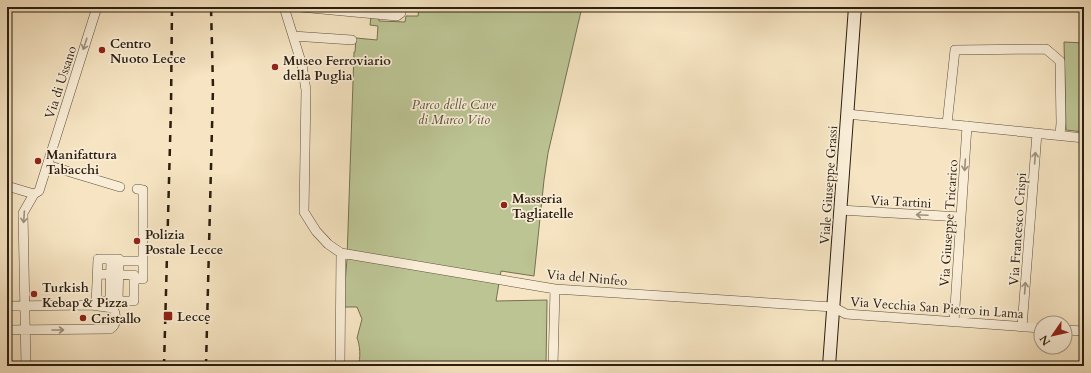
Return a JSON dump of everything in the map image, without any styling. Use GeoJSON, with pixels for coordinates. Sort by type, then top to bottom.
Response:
{"type":"FeatureCollection","features":[{"type":"Feature","properties":{"kind":"main road","name":"Viale Giuseppe Grassi"},"geometry":{"type":"LineString","coordinates":[[829,366],[855,7]]}},
{"type":"Feature","properties":{"kind":"street","name":"Via di Ussano"},"geometry":{"type":"LineString","coordinates":[[26,366],[23,213],[34,194],[39,191],[97,7]]}},
{"type":"Feature","properties":{"kind":"street"},"geometry":{"type":"LineString","coordinates":[[284,7],[302,65],[306,90],[304,212],[320,236],[341,253],[340,366]]}},
{"type":"Feature","properties":{"kind":"street"},"geometry":{"type":"LineString","coordinates":[[300,7],[397,16],[401,13],[402,7]]}},
{"type":"Feature","properties":{"kind":"street"},"geometry":{"type":"LineString","coordinates":[[293,36],[352,40]]}},
{"type":"Feature","properties":{"kind":"street"},"geometry":{"type":"LineString","coordinates":[[947,124],[955,50],[1046,49],[1060,61],[1062,123],[1060,135]]}},
{"type":"Feature","properties":{"kind":"street"},"geometry":{"type":"LineString","coordinates":[[847,114],[1084,138]]}},
{"type":"Feature","properties":{"kind":"street","name":"Via Giuseppe Tricarico"},"geometry":{"type":"LineString","coordinates":[[954,322],[967,126]]}},
{"type":"Feature","properties":{"kind":"street","name":"Via Francesco Crispi"},"geometry":{"type":"LineString","coordinates":[[1022,327],[1037,133]]}},
{"type":"Feature","properties":{"kind":"street"},"geometry":{"type":"LineString","coordinates":[[47,165],[120,187]]}},
{"type":"Feature","properties":{"kind":"street"},"geometry":{"type":"LineString","coordinates":[[7,186],[34,194]]}},
{"type":"Feature","properties":{"kind":"street"},"geometry":{"type":"LineString","coordinates":[[97,285],[114,286],[143,279],[138,261],[143,190],[137,189]]}},
{"type":"Feature","properties":{"kind":"street","name":"Via Tartini"},"geometry":{"type":"LineString","coordinates":[[840,210],[961,217]]}},
{"type":"Feature","properties":{"kind":"street","name":"Via del Ninfeo"},"geometry":{"type":"LineString","coordinates":[[341,253],[555,289],[833,307]]}},
{"type":"Feature","properties":{"kind":"street"},"geometry":{"type":"LineString","coordinates":[[94,304],[97,285],[98,259],[138,261]]}},
{"type":"Feature","properties":{"kind":"street"},"geometry":{"type":"LineString","coordinates":[[7,330],[110,330],[114,327],[116,322],[114,303],[115,260]]}},
{"type":"Feature","properties":{"kind":"street"},"geometry":{"type":"LineString","coordinates":[[97,274],[115,275],[134,280]]}},
{"type":"Feature","properties":{"kind":"street"},"geometry":{"type":"LineString","coordinates":[[7,306],[94,304],[134,301],[134,280]]}},
{"type":"Feature","properties":{"kind":"street"},"geometry":{"type":"LineString","coordinates":[[553,366],[555,289]]}},
{"type":"Feature","properties":{"kind":"street","name":"Via Vecchia San Pietro in Lama"},"geometry":{"type":"LineString","coordinates":[[833,307],[846,314],[1033,328]]}},
{"type":"Feature","properties":{"kind":"street"},"geometry":{"type":"LineString","coordinates":[[1073,330],[1084,331]]}},
{"type":"Feature","properties":{"kind":"green space","name":"Parco delle Cave di Marco Vito"},"geometry":{"type":"Polygon","coordinates":[[[419,7],[582,7],[548,153],[534,276],[501,271],[496,301],[547,300],[546,366],[358,366],[360,352],[357,338],[362,319],[357,307],[343,307],[347,259],[354,52],[356,38],[377,40],[378,26],[370,25],[371,17],[379,18],[379,21],[405,22],[406,16],[418,16],[419,7]]]}},
{"type":"Feature","properties":{"kind":"green space"},"geometry":{"type":"Polygon","coordinates":[[[1064,42],[1084,43],[1084,132],[1066,130],[1064,42]]]}},
{"type":"Feature","properties":{"kind":"railway"},"geometry":{"type":"LineString","coordinates":[[164,366],[171,107],[172,7]]}},
{"type":"Feature","properties":{"kind":"railway"},"geometry":{"type":"LineString","coordinates":[[206,366],[213,88],[211,7]]}},
{"type":"Feature","properties":{"kind":"place","name":"Centro Nuoto Lecce"},"geometry":{"type":"Point","coordinates":[102,50]}},
{"type":"Feature","properties":{"kind":"place","name":"Museo Ferroviario della Puglia"},"geometry":{"type":"Point","coordinates":[275,67]}},
{"type":"Feature","properties":{"kind":"place","name":"Manifattura Tabacchi"},"geometry":{"type":"Point","coordinates":[38,161]}},
{"type":"Feature","properties":{"kind":"place","name":"Masseria Tagliatelle"},"geometry":{"type":"Point","coordinates":[504,205]}},
{"type":"Feature","properties":{"kind":"place","name":"Polizia Postale Lecce"},"geometry":{"type":"Point","coordinates":[137,241]}},
{"type":"Feature","properties":{"kind":"place","name":"Turkish Kebap & Pizza"},"geometry":{"type":"Point","coordinates":[34,294]}},
{"type":"Feature","properties":{"kind":"place","name":"Lecce"},"geometry":{"type":"Point","coordinates":[168,316]}},
{"type":"Feature","properties":{"kind":"place","name":"Cristallo"},"geometry":{"type":"Point","coordinates":[83,318]}}]}
